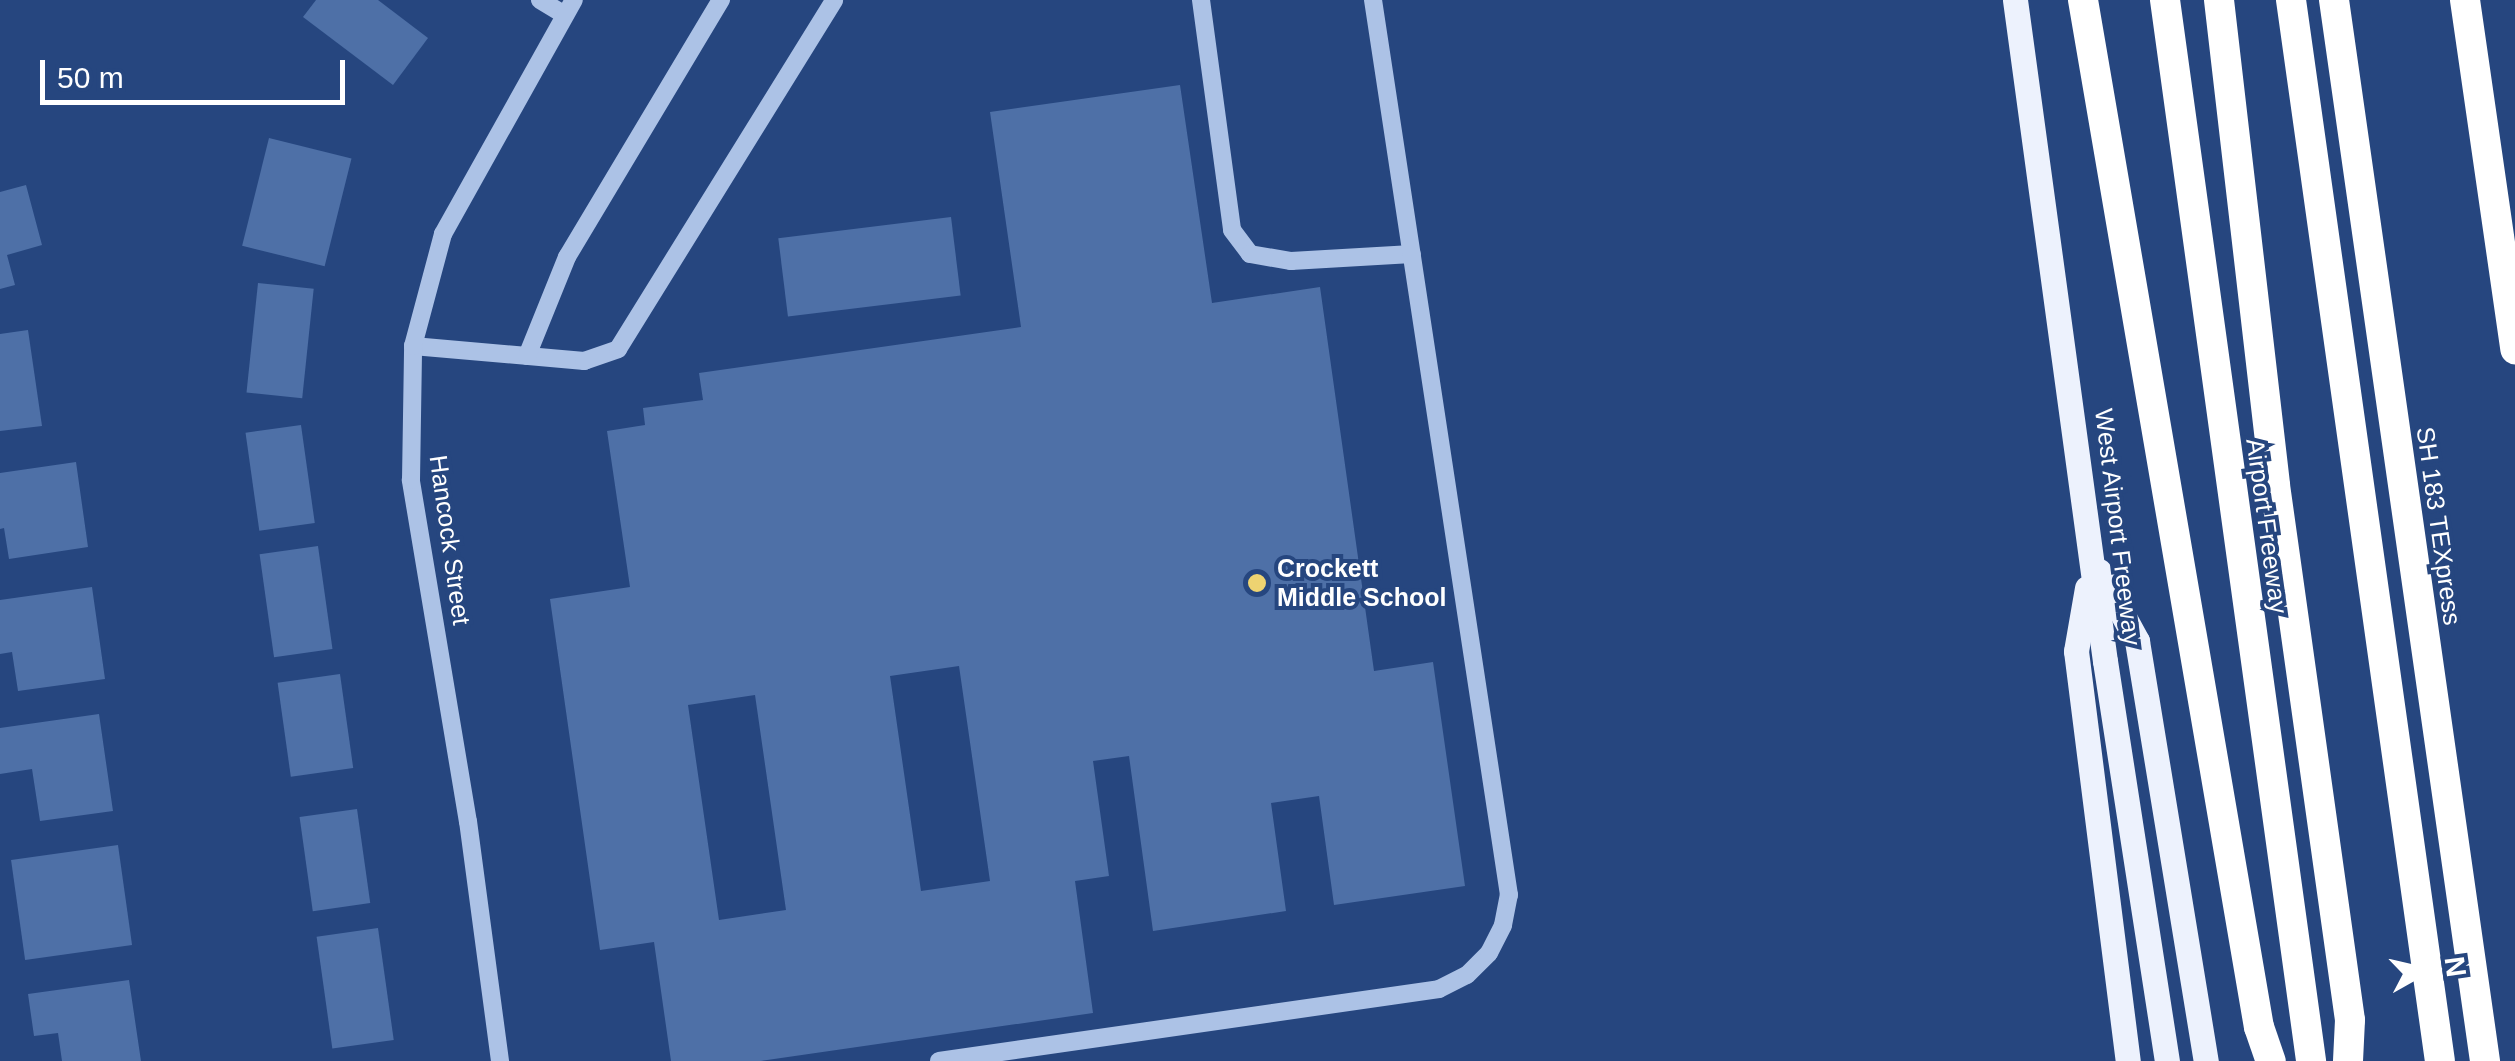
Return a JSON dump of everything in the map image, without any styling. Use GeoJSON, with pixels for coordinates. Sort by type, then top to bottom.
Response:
{"type":"FeatureCollection","features":[{"type":"Feature","properties":{"kind":"highway"},"geometry":{"type":"LineString","coordinates":[[2082,0],[2260,1027],[2271,1061]]}},
{"type":"Feature","properties":{"kind":"highway","name":"Airport Freeway"},"geometry":{"type":"LineString","coordinates":[[2165,0],[2311,1061]]}},
{"type":"Feature","properties":{"kind":"highway"},"geometry":{"type":"LineString","coordinates":[[2218,0],[2270,447],[2350,1020],[2348,1061]]}},
{"type":"Feature","properties":{"kind":"highway"},"geometry":{"type":"LineString","coordinates":[[2291,0],[2440,1061]]}},
{"type":"Feature","properties":{"kind":"highway","name":"SH 183 TEXpress"},"geometry":{"type":"LineString","coordinates":[[2334,0],[2485,1061]]}},
{"type":"Feature","properties":{"kind":"highway"},"geometry":{"type":"LineString","coordinates":[[2466,0],[2515,349]]}},
{"type":"Feature","properties":{"kind":"main road","name":"West Airport Freeway"},"geometry":{"type":"LineString","coordinates":[[2015,0],[2167,1061]]}},
{"type":"Feature","properties":{"kind":"main road"},"geometry":{"type":"LineString","coordinates":[[2092,558],[2076,651],[2128,1061]]}},
{"type":"Feature","properties":{"kind":"main road"},"geometry":{"type":"LineString","coordinates":[[2092,558],[2137,641],[2206,1061]]}},
{"type":"Feature","properties":{"kind":"street"},"geometry":{"type":"LineString","coordinates":[[540,0],[570,7]]}},
{"type":"Feature","properties":{"kind":"street"},"geometry":{"type":"LineString","coordinates":[[527,356],[567,257],[721,0]]}},
{"type":"Feature","properties":{"kind":"street"},"geometry":{"type":"LineString","coordinates":[[413,346],[584,361],[618,349],[834,0]]}},
{"type":"Feature","properties":{"kind":"street"},"geometry":{"type":"LineString","coordinates":[[1201,0],[1232,230],[1250,254],[1292,261],[1412,254]]}},
{"type":"Feature","properties":{"kind":"street"},"geometry":{"type":"LineString","coordinates":[[939,1061],[1440,989],[1468,974],[1489,952],[1504,925],[1509,894],[1374,0]]}},
{"type":"Feature","properties":{"kind":"street","name":"Hancock Street"},"geometry":{"type":"LineString","coordinates":[[500,1061],[468,822],[412,480],[413,346],[443,234],[570,7]]}},
{"type":"Feature","properties":{"kind":"building"},"geometry":{"type":"Polygon","coordinates":[[[316,0],[378,0],[428,38],[393,85],[303,17],[316,0]]]}},
{"type":"Feature","properties":{"kind":"building"},"geometry":{"type":"Polygon","coordinates":[[[1180,85],[1212,303],[1320,287],[1374,671],[1433,662],[1465,886],[1334,905],[1319,796],[1271,803],[1286,911],[1153,931],[1129,756],[1093,761],[1109,876],[1075,881],[1093,1013],[761,1061],[671,1061],[654,942],[600,950],[550,599],[630,587],[607,431],[645,425],[643,408],[703,400],[699,373],[1021,327],[990,112],[1180,85]],[[959,666],[890,676],[921,891],[990,881],[959,666]],[[755,695],[688,705],[719,920],[786,910],[755,695]]]}},
{"type":"Feature","properties":{"kind":"building"},"geometry":{"type":"Polygon","coordinates":[[[269,138],[351,159],[325,266],[242,246],[269,138]]]}},
{"type":"Feature","properties":{"kind":"building"},"geometry":{"type":"Polygon","coordinates":[[[26,185],[42,245],[7,255],[15,285],[0,289],[0,192],[26,185]]]}},
{"type":"Feature","properties":{"kind":"building"},"geometry":{"type":"Polygon","coordinates":[[[951,217],[961,295],[788,317],[778,238],[951,217]]]}},
{"type":"Feature","properties":{"kind":"building"},"geometry":{"type":"Polygon","coordinates":[[[258,283],[314,289],[302,398],[247,392],[258,283]]]}},
{"type":"Feature","properties":{"kind":"building"},"geometry":{"type":"Polygon","coordinates":[[[28,330],[42,426],[0,431],[0,334],[28,330]]]}},
{"type":"Feature","properties":{"kind":"building"},"geometry":{"type":"Polygon","coordinates":[[[301,425],[315,523],[259,531],[246,433],[301,425]]]}},
{"type":"Feature","properties":{"kind":"building"},"geometry":{"type":"Polygon","coordinates":[[[76,462],[88,547],[9,559],[4,528],[0,529],[0,473],[76,462]]]}},
{"type":"Feature","properties":{"kind":"building"},"geometry":{"type":"Polygon","coordinates":[[[318,546],[332,649],[274,657],[260,554],[318,546]]]}},
{"type":"Feature","properties":{"kind":"building"},"geometry":{"type":"Polygon","coordinates":[[[92,587],[105,679],[18,691],[12,652],[0,654],[0,600],[92,587]]]}},
{"type":"Feature","properties":{"kind":"building"},"geometry":{"type":"Polygon","coordinates":[[[340,674],[353,768],[291,777],[278,683],[340,674]]]}},
{"type":"Feature","properties":{"kind":"building"},"geometry":{"type":"Polygon","coordinates":[[[99,714],[113,811],[40,821],[32,769],[0,774],[0,728],[99,714]]]}},
{"type":"Feature","properties":{"kind":"building"},"geometry":{"type":"Polygon","coordinates":[[[357,809],[370,903],[313,911],[300,817],[357,809]]]}},
{"type":"Feature","properties":{"kind":"building"},"geometry":{"type":"Polygon","coordinates":[[[118,845],[132,945],[25,960],[11,860],[118,845]]]}},
{"type":"Feature","properties":{"kind":"building"},"geometry":{"type":"Polygon","coordinates":[[[378,928],[394,1040],[332,1049],[317,937],[378,928]]]}},
{"type":"Feature","properties":{"kind":"building"},"geometry":{"type":"Polygon","coordinates":[[[129,980],[141,1061],[62,1061],[58,1033],[34,1036],[28,994],[129,980]]]}},
{"type":"Feature","properties":{"kind":"place","name":"Crockett Middle School"},"geometry":{"type":"Point","coordinates":[1257,583]}}]}
